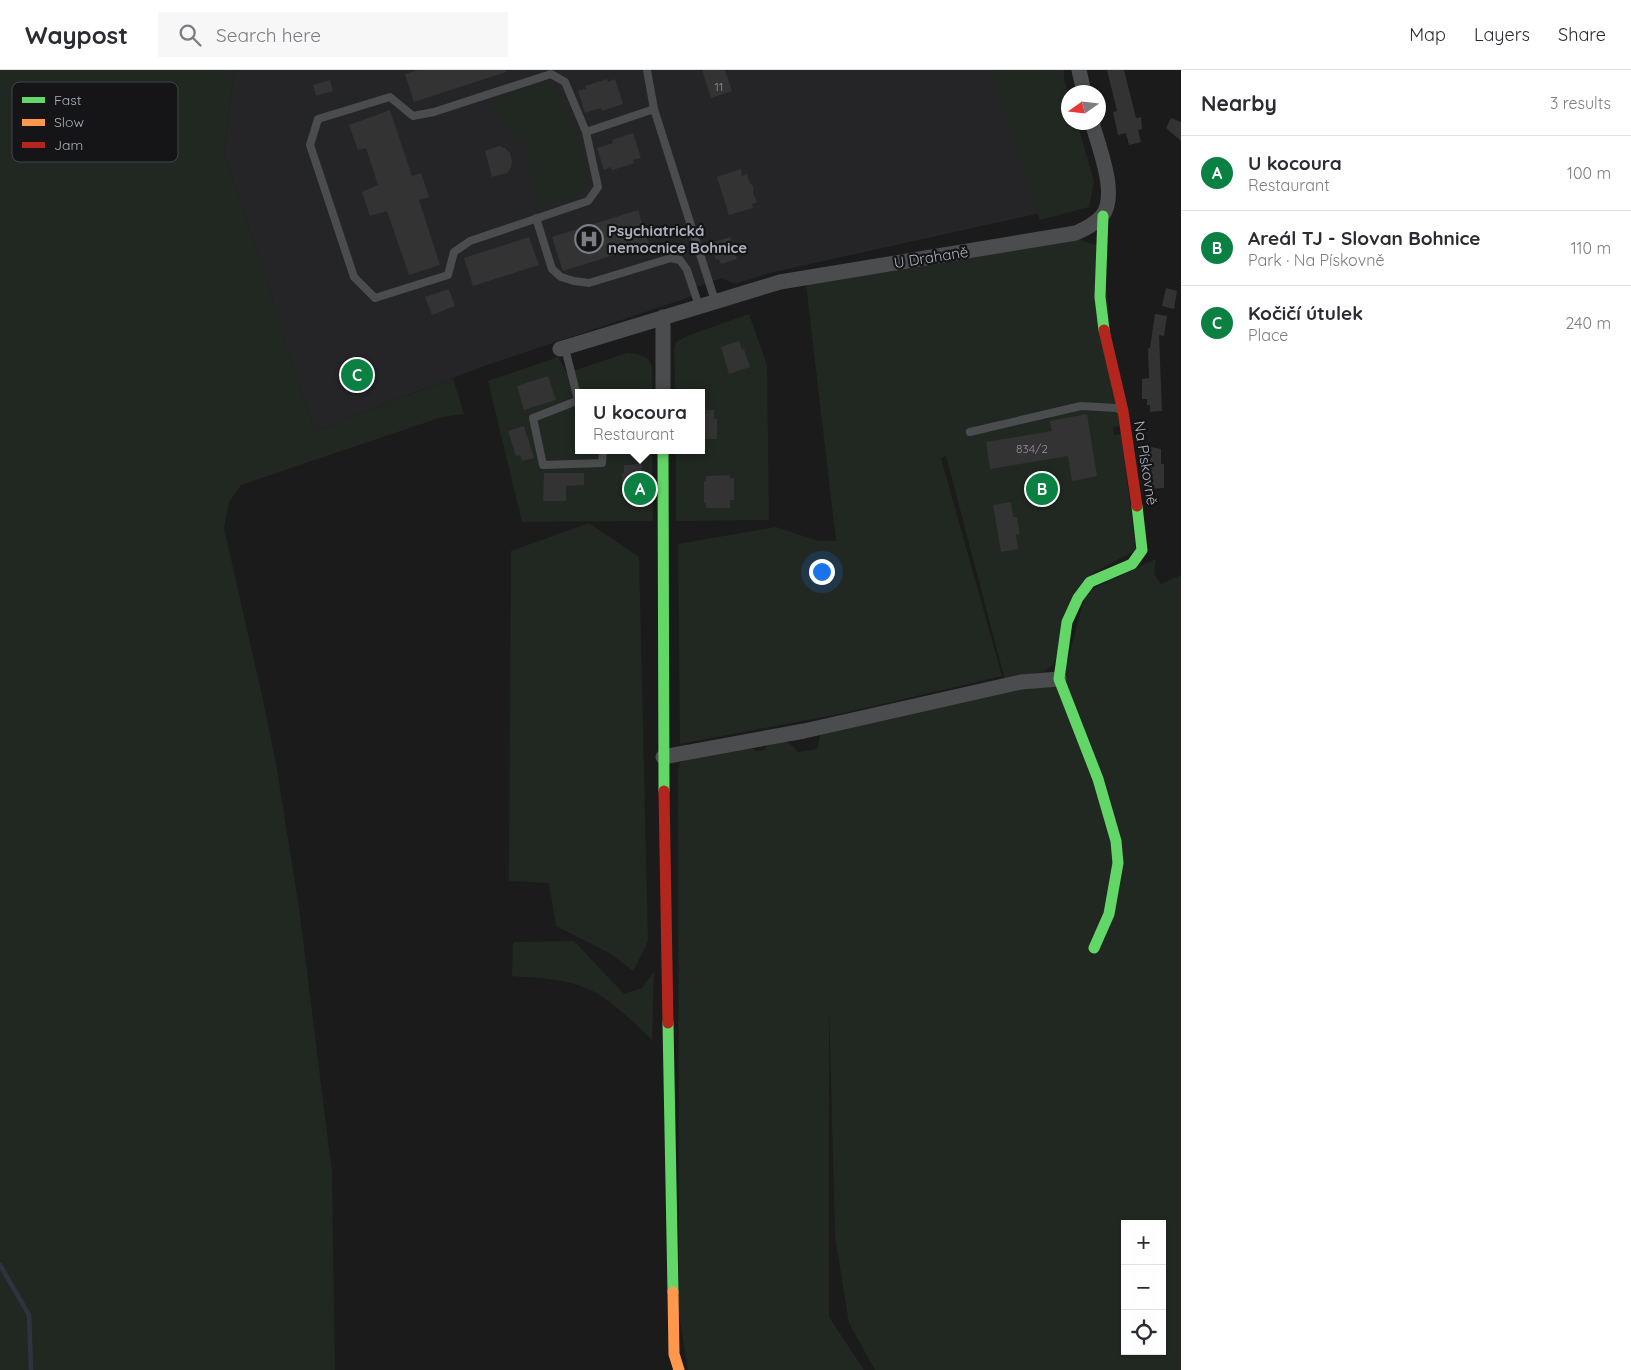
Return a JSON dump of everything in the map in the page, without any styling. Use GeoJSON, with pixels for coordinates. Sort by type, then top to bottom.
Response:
{"type":"FeatureCollection","features":[{"type":"Feature","properties":{"kind":"street"},"geometry":{"type":"LineString","coordinates":[[1080,70],[1083,85]]}},
{"type":"Feature","properties":{"kind":"street"},"geometry":{"type":"LineString","coordinates":[[1094,130],[1108,182],[1108,200],[1103,216]]}},
{"type":"Feature","properties":{"kind":"street","name":"U Drahaně"},"geometry":{"type":"LineString","coordinates":[[563,349],[780,282],[1076,233],[1091,226],[1103,216]]}},
{"type":"Feature","properties":{"kind":"street","name":"Na Pískovně"},"geometry":{"type":"LineString","coordinates":[[1059,679],[1067,622],[1078,598],[1090,582],[1132,564],[1142,550],[1123,411],[1104,332],[1100,297],[1103,216]]}},
{"type":"Feature","properties":{"kind":"street"},"geometry":{"type":"LineString","coordinates":[[663,317],[663,389]]}},
{"type":"Feature","properties":{"kind":"street"},"geometry":{"type":"LineString","coordinates":[[663,454],[663,757],[674,1354],[679,1370]]}},
{"type":"Feature","properties":{"kind":"street"},"geometry":{"type":"LineString","coordinates":[[663,757],[804,731],[1021,682],[1059,679],[1098,779],[1116,841],[1118,863],[1109,914],[1094,948]]}},
{"type":"Feature","properties":{"kind":"lane"},"geometry":{"type":"LineString","coordinates":[[647,70],[654,110],[715,301]]}},
{"type":"Feature","properties":{"kind":"lane"},"geometry":{"type":"LineString","coordinates":[[551,74],[565,82],[586,132],[598,187],[588,201],[536,218],[470,241],[454,252],[448,275],[375,298],[354,277],[310,145],[318,119],[390,97],[413,116],[551,74]]}},
{"type":"Feature","properties":{"kind":"lane"},"geometry":{"type":"LineString","coordinates":[[586,132],[654,110]]}},
{"type":"Feature","properties":{"kind":"lane"},"geometry":{"type":"LineString","coordinates":[[536,218],[552,269],[561,277],[589,283],[671,258],[680,260],[687,270],[699,306]]}},
{"type":"Feature","properties":{"kind":"lane"},"geometry":{"type":"LineString","coordinates":[[563,349],[575,390]]}},
{"type":"Feature","properties":{"kind":"lane"},"geometry":{"type":"LineString","coordinates":[[575,401],[533,418],[543,465],[602,463],[603,454]]}},
{"type":"Feature","properties":{"kind":"lane"},"geometry":{"type":"LineString","coordinates":[[970,432],[1081,406],[1116,408],[1123,411]]}},
{"type":"Feature","properties":{"kind":"shaded area"},"geometry":{"type":"Polygon","coordinates":[[[0,70],[234,70],[224,153],[315,431],[453,378],[464,414],[442,417],[241,485],[229,502],[224,528],[277,769],[300,915],[332,1173],[335,1370],[0,1370],[0,70]]]}},
{"type":"Feature","properties":{"kind":"shaded area","name":"Psychiatrická nemocnice Bohnice"},"geometry":{"type":"Polygon","coordinates":[[[234,70],[1052,70],[1061,119],[1061,130],[1063,130],[1077,205],[774,272],[737,283],[732,283],[722,278],[696,287],[690,297],[484,366],[315,431],[224,153],[234,70]]]}},
{"type":"Feature","properties":{"kind":"shaded area"},"geometry":{"type":"Polygon","coordinates":[[[990,70],[1064,70],[1066,85],[1061,85],[1061,130],[1079,130],[1094,181],[1089,207],[1040,220],[990,70]]]}},
{"type":"Feature","properties":{"kind":"shaded area"},"geometry":{"type":"Polygon","coordinates":[[[543,82],[556,85],[576,128],[588,183],[575,197],[541,207],[526,153],[488,102],[543,82]]]}},
{"type":"Feature","properties":{"kind":"shaded area"},"geometry":{"type":"Polygon","coordinates":[[[1076,239],[1103,247],[1119,426],[1113,427],[1114,435],[1121,434],[1136,550],[1093,573],[1053,665],[1043,672],[1005,680],[946,456],[941,458],[1002,676],[844,713],[680,744],[678,544],[776,527],[818,541],[836,541],[806,284],[1076,239]]]}},
{"type":"Feature","properties":{"kind":"shaded area"},"geometry":{"type":"Polygon","coordinates":[[[749,314],[767,365],[769,520],[676,521],[676,454],[705,454],[705,389],[675,389],[674,348],[676,342],[687,336],[749,314]]]}},
{"type":"Feature","properties":{"kind":"shaded area"},"geometry":{"type":"Polygon","coordinates":[[[627,353],[637,354],[649,360],[652,370],[652,389],[575,389],[575,454],[652,454],[653,521],[522,522],[488,381],[558,357],[567,373],[627,353]]]}},
{"type":"Feature","properties":{"kind":"shaded area"},"geometry":{"type":"Polygon","coordinates":[[[589,523],[639,557],[648,941],[633,971],[611,954],[556,926],[549,883],[509,881],[511,551],[589,523]]]}},
{"type":"Feature","properties":{"kind":"shaded area"},"geometry":{"type":"Polygon","coordinates":[[[1156,559],[1154,574],[1161,584],[1181,575],[1181,1370],[875,1370],[849,1323],[835,1237],[829,1007],[829,1317],[864,1370],[688,1370],[679,1315],[678,771],[680,762],[750,747],[757,751],[764,750],[769,742],[774,741],[788,743],[798,752],[817,749],[821,731],[1064,674],[1086,592],[1156,559]]]}},
{"type":"Feature","properties":{"kind":"shaded area"},"geometry":{"type":"Polygon","coordinates":[[[574,941],[624,994],[642,988],[654,972],[652,1040],[613,1005],[588,989],[560,981],[512,976],[513,942],[574,941]]]}},
{"type":"Feature","properties":{"kind":"building"},"geometry":{"type":"Polygon","coordinates":[[[418,70],[506,70],[506,72],[414,102],[405,74],[418,70]]]}},
{"type":"Feature","properties":{"kind":"building"},"geometry":{"type":"Polygon","coordinates":[[[702,70],[725,70],[732,91],[711,98],[702,70]]]}},
{"type":"Feature","properties":{"kind":"building"},"geometry":{"type":"Polygon","coordinates":[[[1107,70],[1124,70],[1136,118],[1141,117],[1142,129],[1138,130],[1141,142],[1129,145],[1126,133],[1118,135],[1113,112],[1117,111],[1107,70]]]}},
{"type":"Feature","properties":{"kind":"building"},"geometry":{"type":"Polygon","coordinates":[[[607,79],[608,82],[615,79],[623,104],[602,111],[601,108],[585,113],[578,91],[586,89],[585,86],[607,79]]]}},
{"type":"Feature","properties":{"kind":"building"},"geometry":{"type":"Polygon","coordinates":[[[330,80],[333,91],[316,96],[313,85],[330,80]]]}},
{"type":"Feature","properties":{"kind":"building"},"geometry":{"type":"Polygon","coordinates":[[[390,110],[412,176],[421,173],[429,197],[419,200],[440,265],[409,275],[387,211],[370,216],[362,192],[378,185],[366,148],[358,150],[349,125],[390,110]]]}},
{"type":"Feature","properties":{"kind":"building"},"geometry":{"type":"Polygon","coordinates":[[[1171,118],[1181,122],[1181,141],[1166,128],[1171,118]]]}},
{"type":"Feature","properties":{"kind":"building"},"geometry":{"type":"Polygon","coordinates":[[[633,133],[641,158],[633,160],[634,163],[623,167],[612,170],[611,167],[604,170],[597,148],[613,143],[612,140],[633,133]]]}},
{"type":"Feature","properties":{"kind":"building"},"geometry":{"type":"Polygon","coordinates":[[[499,146],[505,148],[510,153],[511,167],[507,173],[492,177],[485,151],[499,146]]]}},
{"type":"Feature","properties":{"kind":"building"},"geometry":{"type":"Polygon","coordinates":[[[741,169],[742,176],[747,174],[750,183],[754,187],[753,193],[757,202],[752,204],[753,208],[729,215],[717,177],[741,169]]]}},
{"type":"Feature","properties":{"kind":"building"},"geometry":{"type":"Polygon","coordinates":[[[638,210],[649,244],[563,271],[552,237],[638,210]]]}},
{"type":"Feature","properties":{"kind":"building"},"geometry":{"type":"Polygon","coordinates":[[[529,237],[539,265],[473,286],[464,258],[529,237]]]}},
{"type":"Feature","properties":{"kind":"building"},"geometry":{"type":"Polygon","coordinates":[[[730,237],[737,259],[721,264],[719,259],[716,260],[712,248],[715,247],[714,242],[730,237]]]}},
{"type":"Feature","properties":{"kind":"building"},"geometry":{"type":"Polygon","coordinates":[[[1166,288],[1177,291],[1174,309],[1162,306],[1166,288]]]}},
{"type":"Feature","properties":{"kind":"building"},"geometry":{"type":"Polygon","coordinates":[[[449,289],[455,306],[432,315],[425,297],[449,289]]]}},
{"type":"Feature","properties":{"kind":"building"},"geometry":{"type":"Polygon","coordinates":[[[1155,314],[1167,316],[1164,336],[1159,335],[1162,411],[1150,412],[1150,405],[1147,405],[1147,399],[1142,399],[1142,379],[1149,378],[1148,348],[1150,348],[1155,314]]]}},
{"type":"Feature","properties":{"kind":"building"},"geometry":{"type":"Polygon","coordinates":[[[739,341],[750,367],[729,374],[721,347],[739,341]]]}},
{"type":"Feature","properties":{"kind":"building"},"geometry":{"type":"Polygon","coordinates":[[[366,364],[371,379],[348,387],[343,371],[366,364]]]}},
{"type":"Feature","properties":{"kind":"building"},"geometry":{"type":"Polygon","coordinates":[[[548,376],[556,400],[524,410],[517,386],[548,376]]]}},
{"type":"Feature","properties":{"kind":"building"},"geometry":{"type":"Polygon","coordinates":[[[705,410],[714,410],[714,419],[717,419],[717,439],[705,439],[705,410]]]}},
{"type":"Feature","properties":{"kind":"building"},"geometry":{"type":"Polygon","coordinates":[[[1087,414],[1097,476],[1072,481],[1068,456],[990,469],[986,442],[1052,431],[1050,421],[1087,414]]]}},
{"type":"Feature","properties":{"kind":"building"},"geometry":{"type":"Polygon","coordinates":[[[524,426],[534,458],[522,461],[520,455],[516,456],[508,431],[524,426]]]}},
{"type":"Feature","properties":{"kind":"building"},"geometry":{"type":"Polygon","coordinates":[[[1141,445],[1161,449],[1161,464],[1164,464],[1164,488],[1149,489],[1141,445]]]}},
{"type":"Feature","properties":{"kind":"building"},"geometry":{"type":"Polygon","coordinates":[[[642,464],[642,473],[645,473],[645,493],[622,493],[624,465],[642,464]]]}},
{"type":"Feature","properties":{"kind":"building"},"geometry":{"type":"Polygon","coordinates":[[[544,473],[584,473],[584,485],[566,486],[566,501],[543,501],[544,473]]]}},
{"type":"Feature","properties":{"kind":"building"},"geometry":{"type":"Polygon","coordinates":[[[730,475],[730,478],[734,478],[734,500],[730,500],[730,508],[706,508],[706,503],[704,503],[704,481],[706,481],[706,476],[730,475]]]}},
{"type":"Feature","properties":{"kind":"building"},"geometry":{"type":"Polygon","coordinates":[[[1011,502],[1013,517],[1017,517],[1020,534],[1016,535],[1018,549],[1001,552],[993,505],[1011,502]]]}},
{"type":"Feature","properties":{"kind":"waterway"},"geometry":{"type":"LineString","coordinates":[[0,1265],[29,1315],[31,1370]]}},
{"type":"Feature","properties":{"kind":"traffic: fast"},"geometry":{"type":"LineString","coordinates":[[1103,216],[1100,297],[1104,330]]}},
{"type":"Feature","properties":{"kind":"traffic: fast"},"geometry":{"type":"LineString","coordinates":[[663,454],[664,791]]}},
{"type":"Feature","properties":{"kind":"traffic: fast"},"geometry":{"type":"LineString","coordinates":[[1094,948],[1109,914],[1118,863],[1116,841],[1098,779],[1059,679],[1067,622],[1078,598],[1090,582],[1132,564],[1142,550],[1137,506]]}},
{"type":"Feature","properties":{"kind":"traffic: fast"},"geometry":{"type":"LineString","coordinates":[[668,1023],[673,1292]]}},
{"type":"Feature","properties":{"kind":"traffic: slow"},"geometry":{"type":"LineString","coordinates":[[673,1292],[674,1354],[679,1370]]}},
{"type":"Feature","properties":{"kind":"traffic: jam"},"geometry":{"type":"LineString","coordinates":[[1104,330],[1123,411],[1137,506]]}},
{"type":"Feature","properties":{"kind":"traffic: jam"},"geometry":{"type":"LineString","coordinates":[[664,791],[668,1023]]}},
{"type":"Feature","properties":{"kind":"place","name":"Psychiatrická nemocnice Bohnice"},"geometry":{"type":"Point","coordinates":[589,239]}},
{"type":"Feature","properties":{"kind":"place","name":"Kočičí útulek"},"geometry":{"type":"Point","coordinates":[357,375]}},
{"type":"Feature","properties":{"kind":"place","name":"U kocoura"},"geometry":{"type":"Point","coordinates":[640,489]}},
{"type":"Feature","properties":{"kind":"place","name":"Areál TJ - Slovan Bohnice"},"geometry":{"type":"Point","coordinates":[1042,489]}}]}
